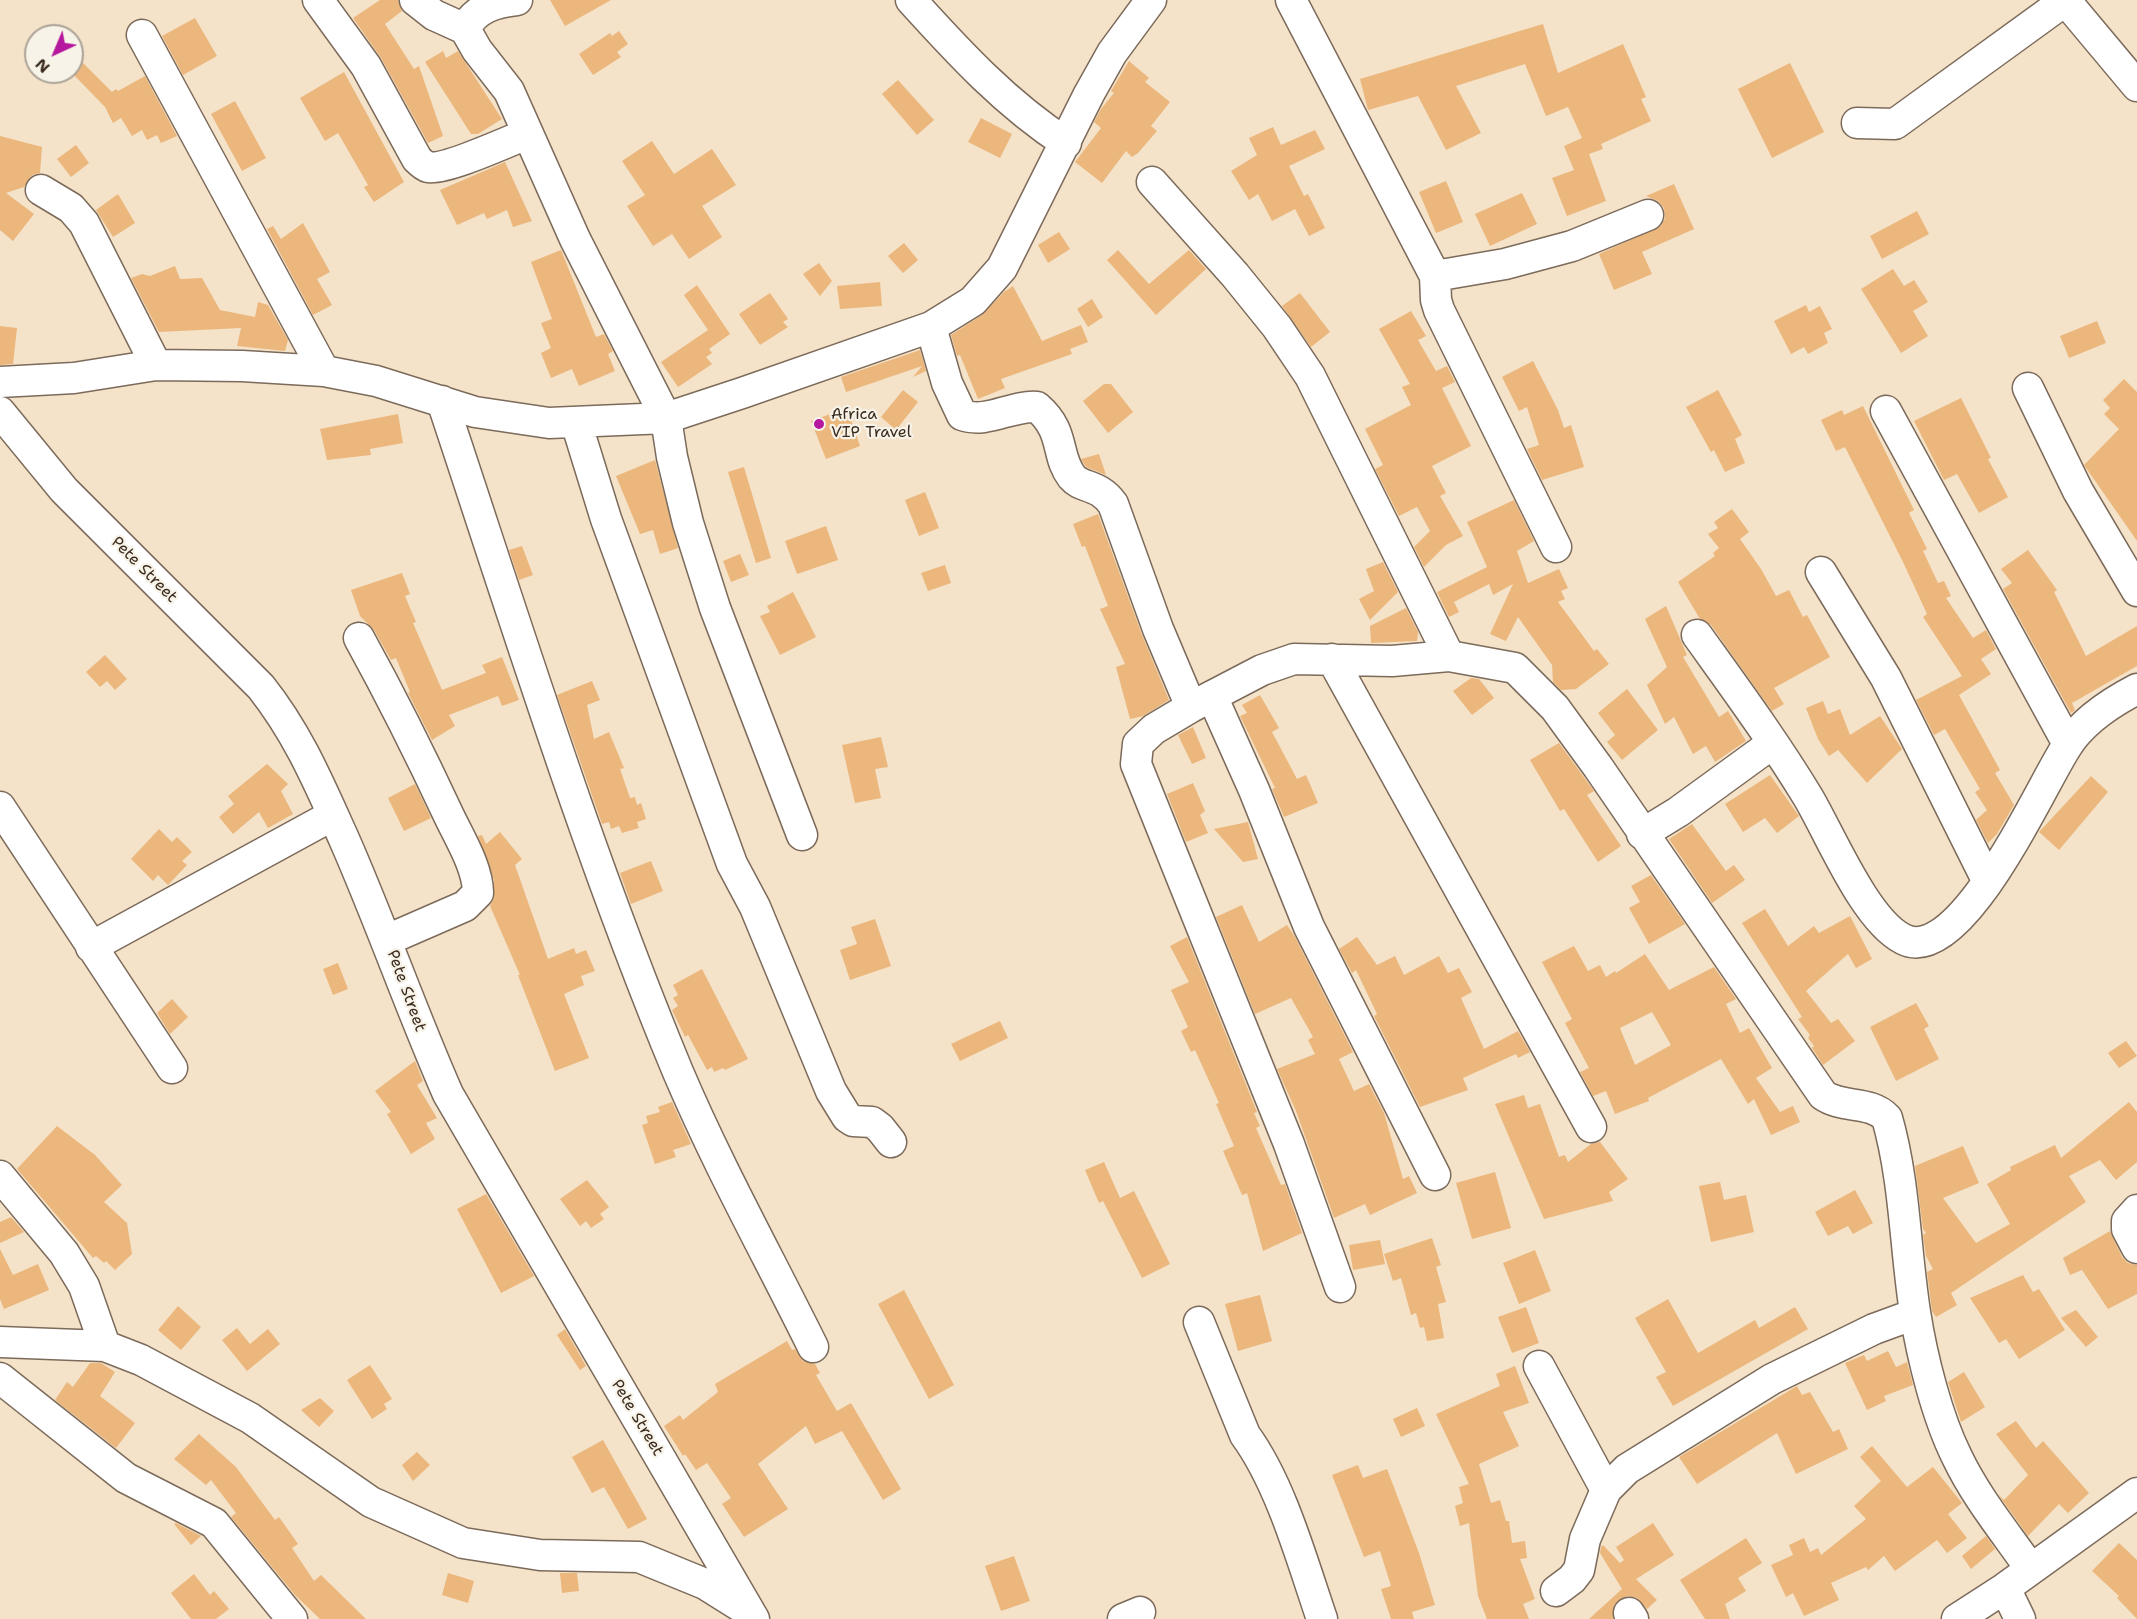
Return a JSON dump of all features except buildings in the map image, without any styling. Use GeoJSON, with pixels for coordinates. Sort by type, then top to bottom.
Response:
{"type":"FeatureCollection","features":[{"type":"Feature","properties":{"kind":"street"},"geometry":{"type":"LineString","coordinates":[[318,0],[366,66],[417,159],[423,164],[430,168],[445,165],[527,134]]}},
{"type":"Feature","properties":{"kind":"street"},"geometry":{"type":"LineString","coordinates":[[415,0],[434,15],[465,29],[477,51],[509,91],[575,239],[666,418],[686,512],[715,608],[802,835]]}},
{"type":"Feature","properties":{"kind":"street"},"geometry":{"type":"LineString","coordinates":[[465,29],[469,22],[483,10],[507,0]]}},
{"type":"Feature","properties":{"kind":"street"},"geometry":{"type":"LineString","coordinates":[[911,0],[996,91],[1034,122],[1066,143]]}},
{"type":"Feature","properties":{"kind":"street"},"geometry":{"type":"LineString","coordinates":[[0,382],[74,378],[156,365],[242,366],[324,371],[376,381],[476,412],[549,423],[666,418],[932,327],[973,301],[1002,268],[1112,53],[1151,0]]}},
{"type":"Feature","properties":{"kind":"street"},"geometry":{"type":"LineString","coordinates":[[1291,0],[1435,276],[1436,300],[1439,310],[1556,547]]}},
{"type":"Feature","properties":{"kind":"street"},"geometry":{"type":"LineString","coordinates":[[1857,123],[1895,124],[2066,0],[2137,86]]}},
{"type":"Feature","properties":{"kind":"street"},"geometry":{"type":"LineString","coordinates":[[142,35],[324,371]]}},
{"type":"Feature","properties":{"kind":"street"},"geometry":{"type":"LineString","coordinates":[[1152,182],[1235,275],[1277,327],[1310,376],[1449,656]]}},
{"type":"Feature","properties":{"kind":"street"},"geometry":{"type":"LineString","coordinates":[[41,190],[71,208],[84,223],[156,365]]}},
{"type":"Feature","properties":{"kind":"street"},"geometry":{"type":"LineString","coordinates":[[1435,276],[1505,264],[1572,246],[1648,215]]}},
{"type":"Feature","properties":{"kind":"street"},"geometry":{"type":"LineString","coordinates":[[932,327],[947,382],[962,415],[971,418],[987,417],[1025,406],[1037,407],[1056,430],[1072,477],[1079,483],[1099,489],[1113,504],[1154,619],[1254,790],[1309,927],[1435,1175]]}},
{"type":"Feature","properties":{"kind":"street"},"geometry":{"type":"LineString","coordinates":[[2028,388],[2078,491],[2137,591]]}},
{"type":"Feature","properties":{"kind":"street"},"geometry":{"type":"LineString","coordinates":[[442,401],[610,902],[694,1107],[813,1347]]}},
{"type":"Feature","properties":{"kind":"street"},"geometry":{"type":"LineString","coordinates":[[1886,411],[2068,744]]}},
{"type":"Feature","properties":{"kind":"street","name":"Pete Street"},"geometry":{"type":"LineString","coordinates":[[0,412],[64,490],[261,687],[288,721],[333,815],[387,940],[417,1024],[448,1094],[752,1616]]}},
{"type":"Feature","properties":{"kind":"street"},"geometry":{"type":"LineString","coordinates":[[576,422],[606,519],[732,864],[755,908],[831,1091],[847,1117],[853,1121],[872,1122],[880,1128],[891,1143]]}},
{"type":"Feature","properties":{"kind":"street"},"geometry":{"type":"LineString","coordinates":[[1821,572],[1886,678],[1987,880]]}},
{"type":"Feature","properties":{"kind":"street"},"geometry":{"type":"LineString","coordinates":[[1697,635],[1808,797],[1863,896],[1885,925],[1903,939],[1920,944],[1941,935],[1964,912],[2014,841],[2068,744],[2118,699],[2137,689]]}},
{"type":"Feature","properties":{"kind":"street"},"geometry":{"type":"LineString","coordinates":[[359,638],[417,747],[462,842],[478,885],[478,893],[465,906],[387,940]]}},
{"type":"Feature","properties":{"kind":"street"},"geometry":{"type":"LineString","coordinates":[[1340,1287],[1289,1144],[1136,764],[1138,744],[1154,729],[1202,702],[1262,670],[1294,659],[1392,661],[1449,656],[1515,668],[1555,708],[1737,967],[1823,1095],[1832,1101],[1873,1108],[1887,1118],[1898,1178],[1915,1314],[1936,1398],[1956,1456],[1973,1488],[2030,1568]]}},
{"type":"Feature","properties":{"kind":"street"},"geometry":{"type":"LineString","coordinates":[[1332,659],[1592,1127]]}},
{"type":"Feature","properties":{"kind":"street"},"geometry":{"type":"LineString","coordinates":[[1642,834],[1678,812],[1773,743]]}},
{"type":"Feature","properties":{"kind":"street"},"geometry":{"type":"LineString","coordinates":[[0,807],[172,1068]]}},
{"type":"Feature","properties":{"kind":"street"},"geometry":{"type":"LineString","coordinates":[[91,947],[333,815]]}},
{"type":"Feature","properties":{"kind":"street"},"geometry":{"type":"LineString","coordinates":[[0,1176],[64,1253],[74,1269],[94,1308],[105,1346]]}},
{"type":"Feature","properties":{"kind":"street"},"geometry":{"type":"LineString","coordinates":[[2137,1210],[2127,1221],[2127,1229],[2137,1248]]}},
{"type":"Feature","properties":{"kind":"street"},"geometry":{"type":"LineString","coordinates":[[1556,1591],[1572,1579],[1578,1570],[1585,1539],[1606,1490],[1627,1469],[1772,1379],[1874,1329],[1915,1314]]}},
{"type":"Feature","properties":{"kind":"street"},"geometry":{"type":"LineString","coordinates":[[1199,1322],[1245,1435],[1268,1475],[1322,1619]]}},
{"type":"Feature","properties":{"kind":"street"},"geometry":{"type":"LineString","coordinates":[[0,1342],[105,1346],[186,1382],[250,1418],[371,1502],[423,1527],[463,1543],[540,1555],[639,1557],[705,1584],[752,1616]]}},
{"type":"Feature","properties":{"kind":"street"},"geometry":{"type":"LineString","coordinates":[[1539,1366],[1606,1490]]}},
{"type":"Feature","properties":{"kind":"street"},"geometry":{"type":"LineString","coordinates":[[0,1378],[126,1478],[214,1523],[292,1619]]}},
{"type":"Feature","properties":{"kind":"street"},"geometry":{"type":"LineString","coordinates":[[1957,1619],[2005,1588],[2137,1493]]}},
{"type":"Feature","properties":{"kind":"street"},"geometry":{"type":"LineString","coordinates":[[2005,1588],[2020,1619]]}},
{"type":"Feature","properties":{"kind":"place","name":"Africa VIP Travel"},"geometry":{"type":"Point","coordinates":[819,424]}}]}
